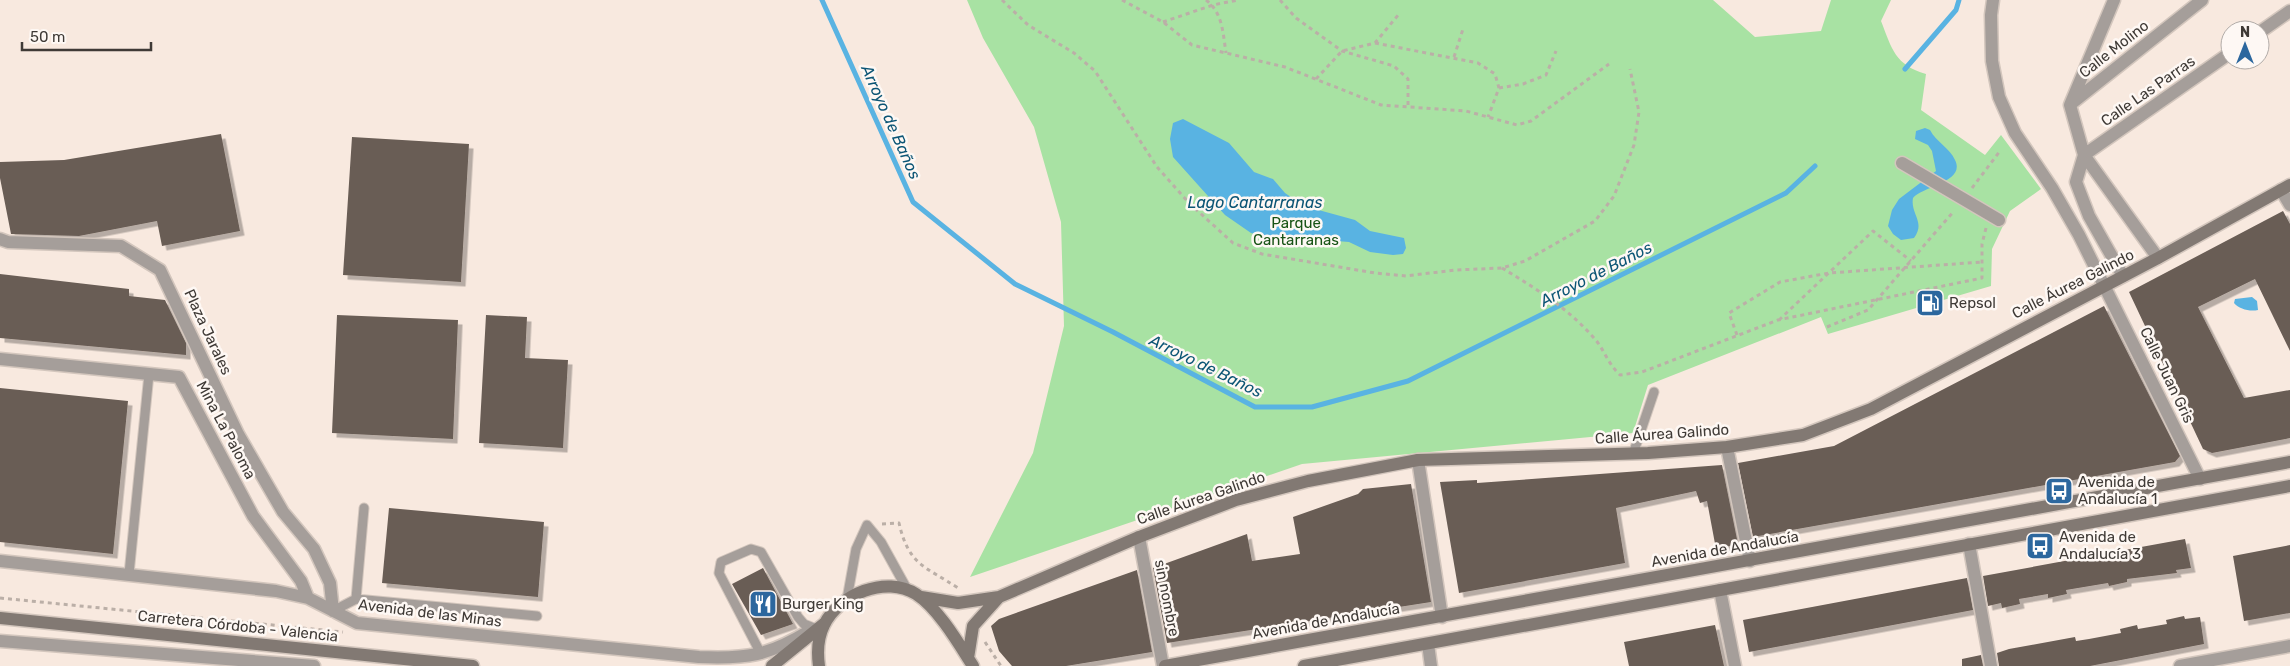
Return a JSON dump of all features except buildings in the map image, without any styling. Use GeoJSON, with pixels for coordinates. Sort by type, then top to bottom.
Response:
{"type":"FeatureCollection","features":[{"type":"Feature","properties":{"kind":"main road","name":"Calle Áurea Galindo"},"geometry":{"type":"LineString","coordinates":[[999,597],[1138,537],[1236,500],[1308,481],[1418,460],[1633,454],[1726,447],[1802,435],[1871,408],[2158,258],[2286,188]]}},
{"type":"Feature","properties":{"kind":"main road","name":"Avenida de Andalucía"},"geometry":{"type":"LineString","coordinates":[[1164,666],[1442,618],[2290,462]]}},
{"type":"Feature","properties":{"kind":"main road"},"geometry":{"type":"LineString","coordinates":[[1304,666],[2290,486]]}},
{"type":"Feature","properties":{"kind":"main road"},"geometry":{"type":"LineString","coordinates":[[772,666],[820,626],[847,599],[871,589],[888,587],[907,590],[921,597],[958,603],[999,597]]}},
{"type":"Feature","properties":{"kind":"main road"},"geometry":{"type":"LineString","coordinates":[[921,597],[937,614],[970,662]]}},
{"type":"Feature","properties":{"kind":"main road"},"geometry":{"type":"LineString","coordinates":[[970,662],[973,626],[999,597]]}},
{"type":"Feature","properties":{"kind":"main road","name":"Carretera Córdoba - Valencia"},"geometry":{"type":"LineString","coordinates":[[0,618],[473,666]]}},
{"type":"Feature","properties":{"kind":"main road"},"geometry":{"type":"LineString","coordinates":[[819,666],[820,626]]}},
{"type":"Feature","properties":{"kind":"street","name":"Calle Juan Gris"},"geometry":{"type":"LineString","coordinates":[[1993,0],[1991,15],[1992,61],[1999,97],[2016,133],[2052,188],[2105,285],[2200,479]]}},
{"type":"Feature","properties":{"kind":"street"},"geometry":{"type":"LineString","coordinates":[[2114,0],[2070,105],[2084,155],[2158,258]]}},
{"type":"Feature","properties":{"kind":"street","name":"Calle Molino"},"geometry":{"type":"LineString","coordinates":[[2070,105],[2202,0]]}},
{"type":"Feature","properties":{"kind":"street"},"geometry":{"type":"LineString","coordinates":[[2270,25],[2290,11]]}},
{"type":"Feature","properties":{"kind":"street","name":"Calle Las Parras"},"geometry":{"type":"LineString","coordinates":[[2084,155],[2220,60]]}},
{"type":"Feature","properties":{"kind":"street"},"geometry":{"type":"LineString","coordinates":[[2084,155],[2076,182],[2089,216],[2123,276]]}},
{"type":"Feature","properties":{"kind":"street"},"geometry":{"type":"LineString","coordinates":[[1902,162],[1994,218]]}},
{"type":"Feature","properties":{"kind":"street"},"geometry":{"type":"LineString","coordinates":[[2286,188],[2290,205]]}},
{"type":"Feature","properties":{"kind":"street","name":"Plaza Jarales"},"geometry":{"type":"LineString","coordinates":[[0,239],[8,242],[122,246],[160,270],[238,434],[283,512],[314,549],[330,583],[333,611]]}},
{"type":"Feature","properties":{"kind":"street","name":"Mina La Paloma"},"geometry":{"type":"LineString","coordinates":[[0,359],[179,377],[253,516],[301,581],[308,598]]}},
{"type":"Feature","properties":{"kind":"street"},"geometry":{"type":"LineString","coordinates":[[1726,447],[1750,561]]}},
{"type":"Feature","properties":{"kind":"street"},"geometry":{"type":"LineString","coordinates":[[1418,460],[1442,618]]}},
{"type":"Feature","properties":{"kind":"street","name":"sin nombre"},"geometry":{"type":"LineString","coordinates":[[1138,537],[1164,666]]}},
{"type":"Feature","properties":{"kind":"street"},"geometry":{"type":"LineString","coordinates":[[1969,544],[1991,666]]}},
{"type":"Feature","properties":{"kind":"street","name":"Avenida de las Minas"},"geometry":{"type":"LineString","coordinates":[[0,561],[276,591],[308,598],[357,623],[699,657],[729,658],[761,654],[784,646],[820,626]]}},
{"type":"Feature","properties":{"kind":"street"},"geometry":{"type":"LineString","coordinates":[[1720,590],[1735,666]]}},
{"type":"Feature","properties":{"kind":"street"},"geometry":{"type":"LineString","coordinates":[[0,641],[314,666]]}},
{"type":"Feature","properties":{"kind":"street"},"geometry":{"type":"LineString","coordinates":[[1428,644],[1432,666]]}},
{"type":"Feature","properties":{"kind":"street"},"geometry":{"type":"LineString","coordinates":[[2180,666],[2234,661],[2290,646]]}},
{"type":"Feature","properties":{"kind":"street"},"geometry":{"type":"LineString","coordinates":[[407,666],[441,663]]}},
{"type":"Feature","properties":{"kind":"lane"},"geometry":{"type":"LineString","coordinates":[[129,574],[150,374]]}},
{"type":"Feature","properties":{"kind":"lane"},"geometry":{"type":"LineString","coordinates":[[1633,454],[1654,392]]}},
{"type":"Feature","properties":{"kind":"lane"},"geometry":{"type":"LineString","coordinates":[[356,599],[364,508]]}},
{"type":"Feature","properties":{"kind":"lane"},"geometry":{"type":"LineString","coordinates":[[847,599],[856,549],[867,525],[881,542],[907,590]]}},
{"type":"Feature","properties":{"kind":"lane"},"geometry":{"type":"LineString","coordinates":[[761,654],[719,573],[722,562],[751,549],[761,552],[798,618],[804,624],[820,626]]}},
{"type":"Feature","properties":{"kind":"lane"},"geometry":{"type":"LineString","coordinates":[[333,611],[356,599],[537,616]]}},
{"type":"Feature","properties":{"kind":"path"},"geometry":{"type":"LineString","coordinates":[[1002,0],[1028,25],[1074,53],[1095,71],[1156,167],[1189,203],[1233,243],[1262,254],[1406,276],[1455,270],[1502,268],[1525,261],[1595,221],[1614,196],[1634,145],[1639,112],[1630,69]]}},
{"type":"Feature","properties":{"kind":"path"},"geometry":{"type":"LineString","coordinates":[[1122,0],[1163,22],[1192,46],[1285,67],[1382,105],[1466,110],[1516,124],[1531,121],[1610,64]]}},
{"type":"Feature","properties":{"kind":"path"},"geometry":{"type":"LineString","coordinates":[[1206,0],[1213,5],[1221,20],[1226,53]]}},
{"type":"Feature","properties":{"kind":"path"},"geometry":{"type":"LineString","coordinates":[[1163,22],[1213,5],[1238,0]]}},
{"type":"Feature","properties":{"kind":"path"},"geometry":{"type":"LineString","coordinates":[[1280,0],[1296,18],[1342,52],[1394,66],[1408,79],[1408,107]]}},
{"type":"Feature","properties":{"kind":"path"},"geometry":{"type":"LineString","coordinates":[[1375,44],[1399,14]]}},
{"type":"Feature","properties":{"kind":"path"},"geometry":{"type":"LineString","coordinates":[[1454,57],[1463,29]]}},
{"type":"Feature","properties":{"kind":"path"},"geometry":{"type":"LineString","coordinates":[[1316,79],[1342,52],[1375,44],[1454,57],[1478,63],[1495,74],[1499,88],[1488,117]]}},
{"type":"Feature","properties":{"kind":"path"},"geometry":{"type":"LineString","coordinates":[[1499,88],[1523,84],[1546,75],[1556,51]]}},
{"type":"Feature","properties":{"kind":"path"},"geometry":{"type":"LineString","coordinates":[[1827,327],[1868,310],[1878,300],[1964,200],[2000,151]]}},
{"type":"Feature","properties":{"kind":"path"},"geometry":{"type":"LineString","coordinates":[[1502,268],[1550,297],[1595,339],[1610,367],[1620,375],[1642,372],[1778,320],[1982,278],[1982,244],[1994,218]]}},
{"type":"Feature","properties":{"kind":"path"},"geometry":{"type":"LineString","coordinates":[[1778,320],[1873,231],[1911,261]]}},
{"type":"Feature","properties":{"kind":"path"},"geometry":{"type":"LineString","coordinates":[[1737,336],[1729,313],[1780,282],[1829,273],[1982,262]]}},
{"type":"Feature","properties":{"kind":"path"},"geometry":{"type":"LineString","coordinates":[[867,525],[898,523],[903,541],[914,559],[929,572],[957,587],[967,602]]}},
{"type":"Feature","properties":{"kind":"path"},"geometry":{"type":"LineString","coordinates":[[0,598],[347,633]]}},
{"type":"Feature","properties":{"kind":"path"},"geometry":{"type":"LineString","coordinates":[[979,620],[985,643],[1001,666]]}},
{"type":"Feature","properties":{"kind":"green space","name":"Parque Cantarranas"},"geometry":{"type":"Polygon","coordinates":[[[967,0],[1713,0],[1755,37],[1821,31],[1831,0],[1891,0],[1881,21],[1892,48],[1901,61],[1907,66],[1926,74],[1921,110],[1985,155],[2001,135],[2041,189],[2010,211],[1992,249],[1991,286],[1828,334],[1821,317],[1648,385],[1633,433],[1302,464],[970,577],[1033,453],[1064,326],[1061,222],[1034,127],[983,38],[967,0]]]}},
{"type":"Feature","properties":{"kind":"water","name":"Lago Cantarranas"},"geometry":{"type":"Polygon","coordinates":[[[1183,119],[1229,143],[1254,172],[1273,179],[1285,193],[1304,206],[1355,220],[1370,231],[1404,238],[1406,248],[1403,254],[1393,255],[1370,252],[1349,242],[1324,240],[1289,243],[1251,233],[1225,215],[1173,157],[1170,139],[1173,123],[1183,119]]]}},
{"type":"Feature","properties":{"kind":"water"},"geometry":{"type":"Polygon","coordinates":[[[1925,128],[1930,130],[1950,152],[1957,167],[1949,179],[1913,198],[1918,223],[1917,232],[1914,238],[1901,240],[1893,234],[1888,226],[1892,210],[1899,199],[1936,171],[1932,151],[1928,145],[1915,139],[1916,131],[1925,128]]]}},
{"type":"Feature","properties":{"kind":"water"},"geometry":{"type":"Polygon","coordinates":[[[2252,297],[2257,301],[2258,310],[2245,310],[2234,303],[2235,299],[2252,297]]]}},
{"type":"Feature","properties":{"kind":"waterway","name":"Arroyo de Baños"},"geometry":{"type":"LineString","coordinates":[[822,0],[913,202],[1015,284],[1113,332],[1255,407],[1312,407],[1408,381],[1786,193],[1815,166]]}},
{"type":"Feature","properties":{"kind":"waterway","name":"Arroyo de Baños"},"geometry":{"type":"LineString","coordinates":[[1905,69],[1956,10],[1959,0]]}},
{"type":"Feature","properties":{"kind":"place","name":"Repsol"},"geometry":{"type":"Point","coordinates":[1930,303]}},
{"type":"Feature","properties":{"kind":"place","name":"Avenida de Andalucía 1"},"geometry":{"type":"Point","coordinates":[2059,491]}},
{"type":"Feature","properties":{"kind":"place","name":"Avenida de Andalucía 3"},"geometry":{"type":"Point","coordinates":[2040,546]}},
{"type":"Feature","properties":{"kind":"place","name":"Burger King"},"geometry":{"type":"Point","coordinates":[763,604]}}]}
